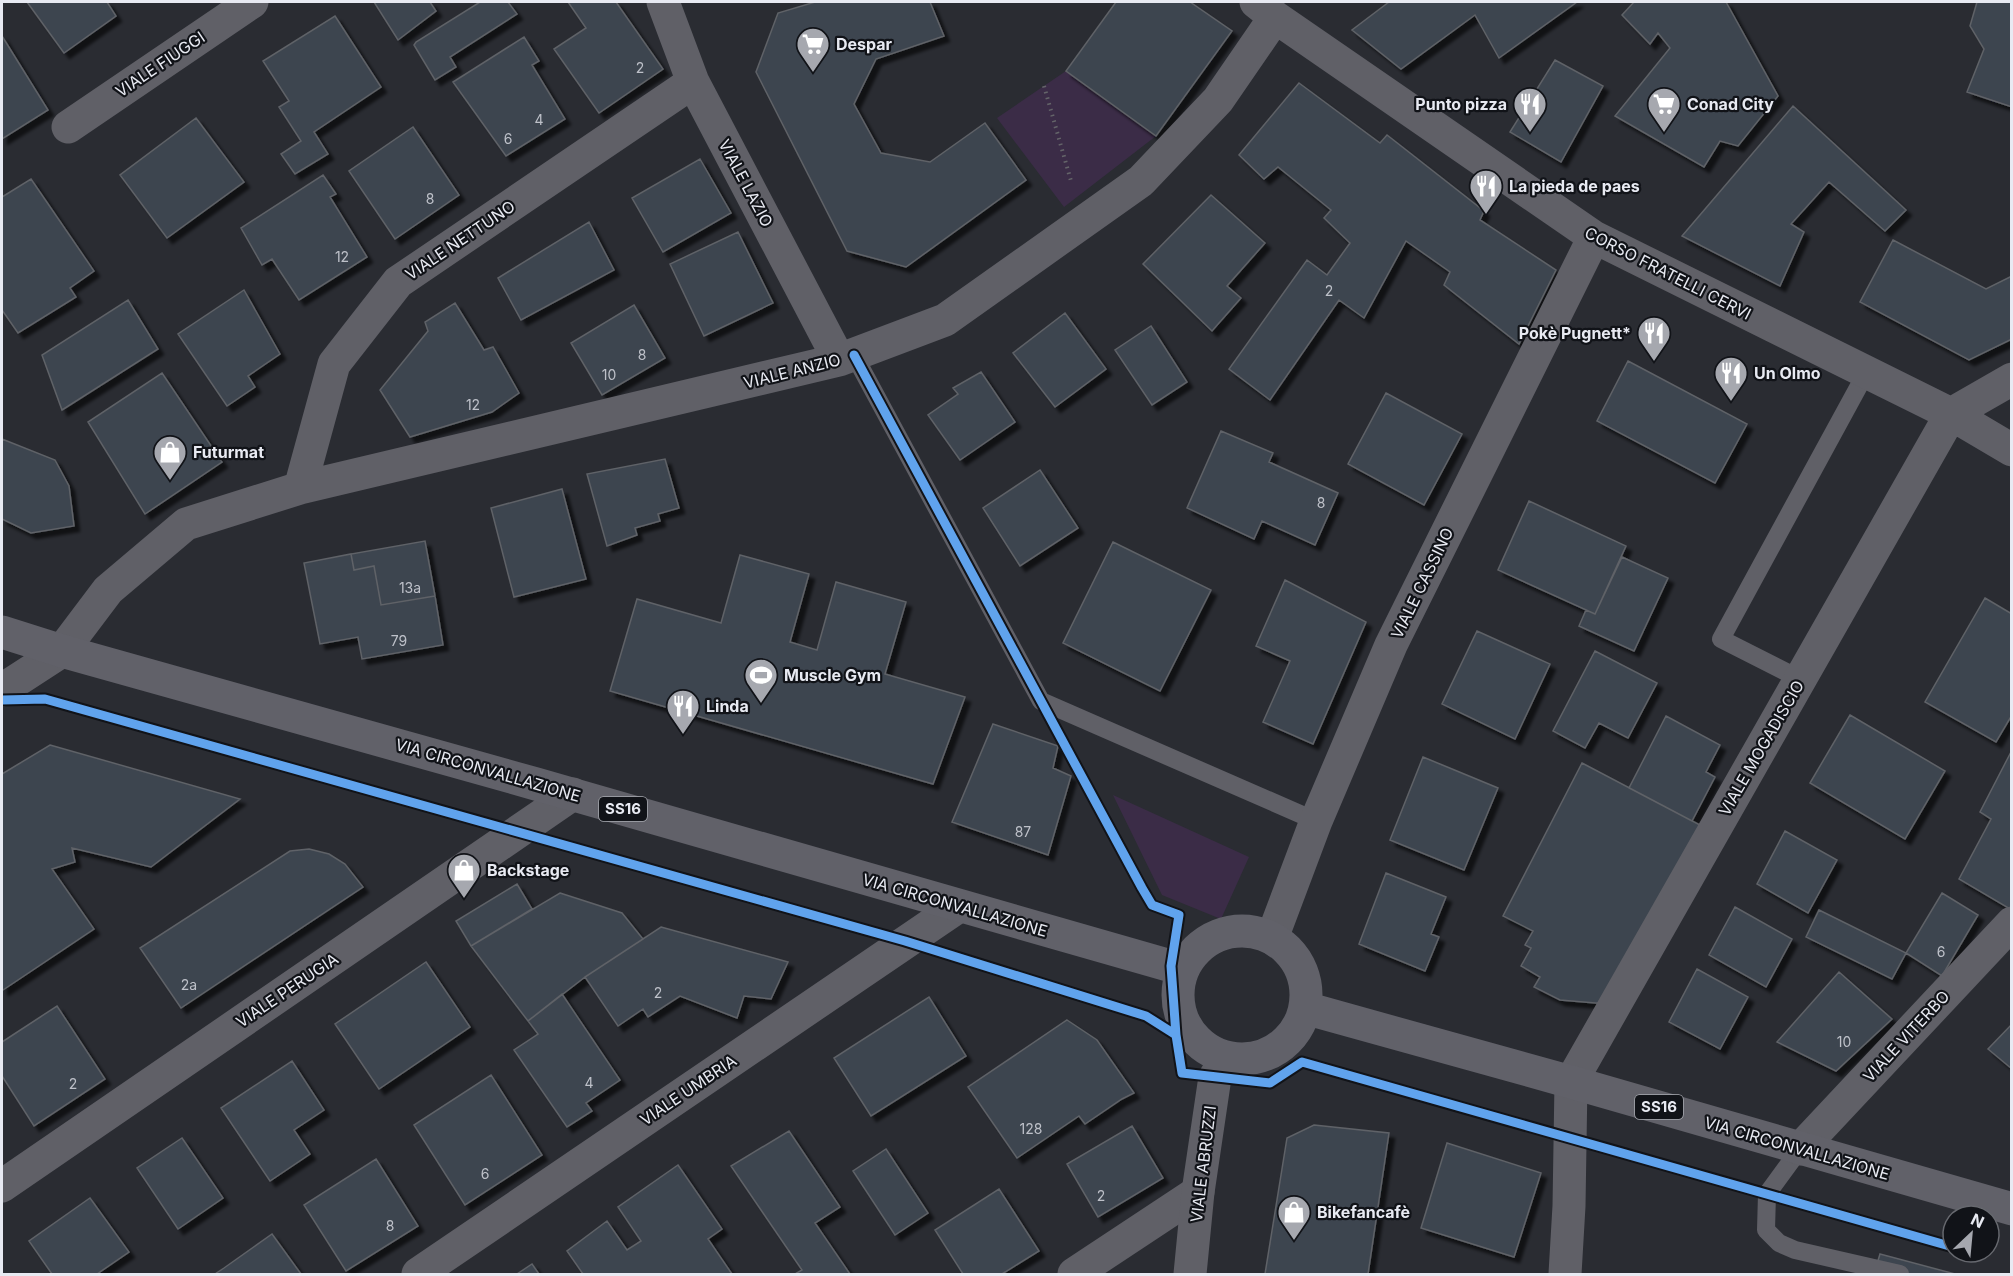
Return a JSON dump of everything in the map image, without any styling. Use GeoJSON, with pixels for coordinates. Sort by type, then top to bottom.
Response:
{"type":"FeatureCollection","features":[{"type":"Feature","properties":{"kind":"main road","name":"VIA CIRCONVALLAZIONE"},"geometry":{"type":"LineString","coordinates":[[2,632],[1171,966],[1181,973]]}},
{"type":"Feature","properties":{"kind":"main road"},"geometry":{"type":"LineString","coordinates":[[1251,931],[1272,938],[1289,951],[1301,969],[1306,988],[1305,1008],[1298,1028],[1285,1044],[1268,1055],[1248,1060],[1227,1058],[1207,1050],[1190,1035],[1180,1016],[1177,994],[1181,973],[1192,954],[1209,939],[1229,932],[1251,931]]}},
{"type":"Feature","properties":{"kind":"main road","name":"VIA CIRCONVALLAZIONE"},"geometry":{"type":"LineString","coordinates":[[1305,1008],[2012,1209]]}},
{"type":"Feature","properties":{"kind":"street","name":"VIALE FIUGGI"},"geometry":{"type":"LineString","coordinates":[[68,127],[252,2]]}},
{"type":"Feature","properties":{"kind":"street","name":"VIALE LAZIO"},"geometry":{"type":"LineString","coordinates":[[663,2],[693,82],[847,358]]}},
{"type":"Feature","properties":{"kind":"street","name":"VIALE ANZIO"},"geometry":{"type":"LineString","coordinates":[[300,488],[847,358],[945,320],[1141,181],[1218,100],[1261,6]]}},
{"type":"Feature","properties":{"kind":"street","name":"CORSO FRATELLI CERVI"},"geometry":{"type":"LineString","coordinates":[[1261,6],[1594,237],[1951,414],[2012,450]]}},
{"type":"Feature","properties":{"kind":"street","name":"VIALE NETTUNO"},"geometry":{"type":"LineString","coordinates":[[300,488],[334,364],[398,282],[693,82]]}},
{"type":"Feature","properties":{"kind":"street","name":"VIALE CASSINO"},"geometry":{"type":"LineString","coordinates":[[1272,938],[1316,821],[1391,645],[1594,237]]}},
{"type":"Feature","properties":{"kind":"street"},"geometry":{"type":"LineString","coordinates":[[1951,414],[2012,379]]}},
{"type":"Feature","properties":{"kind":"street","name":"VIALE MOGADISCIO"},"geometry":{"type":"LineString","coordinates":[[1571,1082],[1951,414]]}},
{"type":"Feature","properties":{"kind":"street"},"geometry":{"type":"LineString","coordinates":[[2,690],[63,651],[108,590],[186,524],[300,488]]}},
{"type":"Feature","properties":{"kind":"street","name":"VIALE PERUGIA"},"geometry":{"type":"LineString","coordinates":[[2,1186],[573,794]]}},
{"type":"Feature","properties":{"kind":"street","name":"VIALE UMBRIA"},"geometry":{"type":"LineString","coordinates":[[418,1275],[959,906]]}},
{"type":"Feature","properties":{"kind":"street","name":"VIALE VITERBO"},"geometry":{"type":"LineString","coordinates":[[1800,1149],[2012,923]]}},
{"type":"Feature","properties":{"kind":"street","name":"VIALE ABRUZZI"},"geometry":{"type":"LineString","coordinates":[[1190,1275],[1198,1192],[1215,1077],[1227,1058]]}},
{"type":"Feature","properties":{"kind":"street"},"geometry":{"type":"LineString","coordinates":[[1565,1275],[1569,1206],[1571,1082]]}},
{"type":"Feature","properties":{"kind":"street"},"geometry":{"type":"LineString","coordinates":[[1074,1275],[1198,1192]]}},
{"type":"Feature","properties":{"kind":"lane"},"geometry":{"type":"LineString","coordinates":[[847,358],[1041,701],[1316,821]]}},
{"type":"Feature","properties":{"kind":"lane"},"geometry":{"type":"LineString","coordinates":[[1800,679],[1721,639],[1866,373]]}},
{"type":"Feature","properties":{"kind":"lane"},"geometry":{"type":"LineString","coordinates":[[1800,1149],[1767,1194],[1766,1230],[1779,1243],[1795,1250],[1900,1275]]}},
{"type":"Feature","properties":{"kind":"path"},"geometry":{"type":"LineString","coordinates":[[1044,86],[1082,222]]}},
{"type":"Feature","properties":{"kind":"shaded area"},"geometry":{"type":"Polygon","coordinates":[[[1066,71],[1156,136],[1064,207],[997,118],[1066,71]]]}},
{"type":"Feature","properties":{"kind":"shaded area"},"geometry":{"type":"Polygon","coordinates":[[[1113,795],[1249,857],[1221,919],[1162,895],[1113,795]]]}},
{"type":"Feature","properties":{"kind":"building"},"geometry":{"type":"Polygon","coordinates":[[[27,2],[107,2],[116,16],[64,53],[27,2]]]}},
{"type":"Feature","properties":{"kind":"building"},"geometry":{"type":"Polygon","coordinates":[[[374,2],[430,2],[436,11],[398,40],[374,2]]]}},
{"type":"Feature","properties":{"kind":"building"},"geometry":{"type":"Polygon","coordinates":[[[480,2],[508,2],[517,14],[450,57],[456,67],[435,80],[414,45],[480,2]]]}},
{"type":"Feature","properties":{"kind":"building"},"geometry":{"type":"Polygon","coordinates":[[[568,2],[616,2],[663,69],[599,113],[554,49],[586,28],[568,2]]]}},
{"type":"Feature","properties":{"kind":"building"},"geometry":{"type":"Polygon","coordinates":[[[815,2],[930,2],[944,36],[876,59],[854,104],[881,153],[930,162],[985,123],[1026,180],[906,267],[847,251],[756,72],[778,13],[815,2]]]}},
{"type":"Feature","properties":{"kind":"building"},"geometry":{"type":"Polygon","coordinates":[[[1116,2],[1190,2],[1232,31],[1156,136],[1066,71],[1116,2]]]}},
{"type":"Feature","properties":{"kind":"building"},"geometry":{"type":"Polygon","coordinates":[[[1389,2],[1577,2],[1499,58],[1475,15],[1401,69],[1352,30],[1389,2]]]}},
{"type":"Feature","properties":{"kind":"building"},"geometry":{"type":"Polygon","coordinates":[[[1634,2],[1726,2],[1778,96],[1738,146],[1720,141],[1704,167],[1615,116],[1670,48],[1658,33],[1650,44],[1622,15],[1634,2]]]}},
{"type":"Feature","properties":{"kind":"building"},"geometry":{"type":"Polygon","coordinates":[[[1977,2],[2012,2],[2012,107],[1967,92],[1984,49],[1970,26],[1977,2]]]}},
{"type":"Feature","properties":{"kind":"building"},"geometry":{"type":"Polygon","coordinates":[[[335,16],[381,87],[314,132],[328,154],[295,174],[281,154],[301,141],[279,107],[289,101],[263,61],[335,16]]]}},
{"type":"Feature","properties":{"kind":"building"},"geometry":{"type":"Polygon","coordinates":[[[2,36],[48,110],[2,139],[2,36]]]}},
{"type":"Feature","properties":{"kind":"building"},"geometry":{"type":"Polygon","coordinates":[[[524,37],[539,61],[532,65],[565,119],[506,156],[453,82],[524,37]]]}},
{"type":"Feature","properties":{"kind":"building"},"geometry":{"type":"Polygon","coordinates":[[[1555,60],[1603,86],[1561,162],[1510,132],[1555,60]]]}},
{"type":"Feature","properties":{"kind":"building"},"geometry":{"type":"Polygon","coordinates":[[[1299,83],[1380,143],[1387,135],[1484,211],[1480,220],[1556,270],[1519,344],[1444,285],[1450,272],[1406,241],[1364,318],[1339,300],[1270,400],[1229,369],[1307,260],[1327,275],[1350,243],[1324,218],[1331,210],[1278,167],[1264,179],[1239,155],[1299,83]]]}},
{"type":"Feature","properties":{"kind":"building"},"geometry":{"type":"Polygon","coordinates":[[[1793,106],[1906,210],[1885,231],[1829,182],[1791,224],[1804,232],[1780,286],[1682,236],[1793,106]]]}},
{"type":"Feature","properties":{"kind":"building"},"geometry":{"type":"Polygon","coordinates":[[[196,118],[244,182],[167,238],[120,175],[196,118]]]}},
{"type":"Feature","properties":{"kind":"building"},"geometry":{"type":"Polygon","coordinates":[[[413,127],[459,195],[395,239],[349,171],[413,127]]]}},
{"type":"Feature","properties":{"kind":"building"},"geometry":{"type":"Polygon","coordinates":[[[700,159],[731,213],[663,252],[632,198],[700,159]]]}},
{"type":"Feature","properties":{"kind":"building"},"geometry":{"type":"Polygon","coordinates":[[[323,175],[336,194],[330,197],[367,257],[299,300],[272,259],[262,265],[241,228],[323,175]]]}},
{"type":"Feature","properties":{"kind":"building"},"geometry":{"type":"Polygon","coordinates":[[[31,179],[94,271],[70,288],[76,297],[18,333],[2,310],[2,197],[31,179]]]}},
{"type":"Feature","properties":{"kind":"building"},"geometry":{"type":"Polygon","coordinates":[[[1211,195],[1265,243],[1227,286],[1241,298],[1212,331],[1143,264],[1211,195]]]}},
{"type":"Feature","properties":{"kind":"building"},"geometry":{"type":"Polygon","coordinates":[[[589,222],[614,270],[521,320],[498,278],[589,222]]]}},
{"type":"Feature","properties":{"kind":"building"},"geometry":{"type":"Polygon","coordinates":[[[738,232],[773,303],[704,336],[670,264],[738,232]]]}},
{"type":"Feature","properties":{"kind":"building"},"geometry":{"type":"Polygon","coordinates":[[[1893,240],[1986,289],[2012,276],[2012,339],[1969,360],[1860,302],[1893,240]]]}},
{"type":"Feature","properties":{"kind":"building"},"geometry":{"type":"Polygon","coordinates":[[[244,290],[280,354],[248,376],[255,387],[227,406],[178,334],[244,290]]]}},
{"type":"Feature","properties":{"kind":"building"},"geometry":{"type":"Polygon","coordinates":[[[128,300],[158,349],[62,410],[42,355],[128,300]]]}},
{"type":"Feature","properties":{"kind":"building"},"geometry":{"type":"Polygon","coordinates":[[[455,303],[484,350],[493,347],[519,393],[492,412],[410,437],[380,390],[428,331],[425,322],[455,303]]]}},
{"type":"Feature","properties":{"kind":"building"},"geometry":{"type":"Polygon","coordinates":[[[634,305],[665,358],[602,395],[571,343],[634,305]]]}},
{"type":"Feature","properties":{"kind":"building"},"geometry":{"type":"Polygon","coordinates":[[[1065,313],[1106,369],[1055,407],[1013,353],[1065,313]]]}},
{"type":"Feature","properties":{"kind":"building"},"geometry":{"type":"Polygon","coordinates":[[[1151,326],[1187,382],[1152,405],[1115,350],[1151,326]]]}},
{"type":"Feature","properties":{"kind":"building"},"geometry":{"type":"Polygon","coordinates":[[[1628,361],[1747,424],[1715,483],[1597,421],[1628,361]]]}},
{"type":"Feature","properties":{"kind":"building"},"geometry":{"type":"Polygon","coordinates":[[[981,372],[1015,422],[960,460],[928,415],[958,394],[953,388],[981,372]]]}},
{"type":"Feature","properties":{"kind":"building"},"geometry":{"type":"Polygon","coordinates":[[[162,373],[222,462],[145,514],[88,422],[162,373]]]}},
{"type":"Feature","properties":{"kind":"building"},"geometry":{"type":"Polygon","coordinates":[[[1386,393],[1462,434],[1424,505],[1348,464],[1386,393]]]}},
{"type":"Feature","properties":{"kind":"building"},"geometry":{"type":"Polygon","coordinates":[[[1221,431],[1273,453],[1269,462],[1338,493],[1315,545],[1262,521],[1254,539],[1187,508],[1221,431]]]}},
{"type":"Feature","properties":{"kind":"building"},"geometry":{"type":"Polygon","coordinates":[[[2,439],[55,460],[69,486],[74,526],[31,533],[2,519],[2,439]]]}},
{"type":"Feature","properties":{"kind":"building"},"geometry":{"type":"Polygon","coordinates":[[[665,459],[679,508],[658,514],[660,521],[635,528],[637,535],[607,546],[587,474],[665,459]]]}},
{"type":"Feature","properties":{"kind":"building"},"geometry":{"type":"Polygon","coordinates":[[[1040,470],[1078,528],[1020,566],[983,508],[1040,470]]]}},
{"type":"Feature","properties":{"kind":"building"},"geometry":{"type":"Polygon","coordinates":[[[562,489],[586,579],[514,597],[491,508],[562,489]]]}},
{"type":"Feature","properties":{"kind":"building"},"geometry":{"type":"Polygon","coordinates":[[[1529,501],[1626,546],[1595,614],[1498,570],[1529,501]]]}},
{"type":"Feature","properties":{"kind":"building"},"geometry":{"type":"Polygon","coordinates":[[[425,541],[435,596],[381,605],[374,566],[354,570],[351,554],[425,541]]]}},
{"type":"Feature","properties":{"kind":"building"},"geometry":{"type":"Polygon","coordinates":[[[1113,542],[1211,590],[1160,691],[1063,643],[1113,542]]]}},
{"type":"Feature","properties":{"kind":"building"},"geometry":{"type":"Polygon","coordinates":[[[351,554],[354,570],[374,566],[381,605],[435,596],[443,645],[362,659],[358,637],[320,644],[304,563],[351,554]]]}},
{"type":"Feature","properties":{"kind":"building"},"geometry":{"type":"Polygon","coordinates":[[[740,555],[809,574],[790,642],[817,650],[836,582],[906,602],[885,674],[965,697],[933,784],[610,691],[637,599],[721,623],[740,555]]]}},
{"type":"Feature","properties":{"kind":"building"},"geometry":{"type":"Polygon","coordinates":[[[1622,557],[1668,578],[1634,651],[1579,626],[1586,610],[1595,614],[1622,557]]]}},
{"type":"Feature","properties":{"kind":"building"},"geometry":{"type":"Polygon","coordinates":[[[1285,580],[1366,622],[1313,744],[1263,722],[1290,661],[1256,646],[1285,580]]]}},
{"type":"Feature","properties":{"kind":"building"},"geometry":{"type":"Polygon","coordinates":[[[1985,598],[2012,614],[2012,715],[1996,742],[1925,702],[1985,598]]]}},
{"type":"Feature","properties":{"kind":"building"},"geometry":{"type":"Polygon","coordinates":[[[1477,631],[1550,664],[1515,739],[1442,704],[1477,631]]]}},
{"type":"Feature","properties":{"kind":"building"},"geometry":{"type":"Polygon","coordinates":[[[1595,651],[1657,683],[1628,738],[1599,723],[1585,748],[1553,731],[1595,651]]]}},
{"type":"Feature","properties":{"kind":"building"},"geometry":{"type":"Polygon","coordinates":[[[1850,715],[1945,771],[1905,839],[1810,783],[1850,715]]]}},
{"type":"Feature","properties":{"kind":"building"},"geometry":{"type":"Polygon","coordinates":[[[1666,716],[1720,745],[1706,772],[1715,777],[1692,821],[1629,788],[1666,716]]]}},
{"type":"Feature","properties":{"kind":"building"},"geometry":{"type":"Polygon","coordinates":[[[993,724],[1058,746],[1053,768],[1071,776],[1048,855],[952,822],[993,724]]]}},
{"type":"Feature","properties":{"kind":"building"},"geometry":{"type":"Polygon","coordinates":[[[50,745],[240,799],[151,867],[72,848],[75,862],[52,869],[94,929],[3,990],[2,774],[50,745]]]}},
{"type":"Feature","properties":{"kind":"building"},"geometry":{"type":"Polygon","coordinates":[[[2012,750],[2012,908],[2010,909],[1959,879],[1991,819],[1980,812],[2012,750]]]}},
{"type":"Feature","properties":{"kind":"building"},"geometry":{"type":"Polygon","coordinates":[[[1423,757],[1498,788],[1464,870],[1390,840],[1423,757]]]}},
{"type":"Feature","properties":{"kind":"building"},"geometry":{"type":"Polygon","coordinates":[[[1582,763],[1700,825],[1607,1004],[1560,1000],[1534,987],[1540,977],[1521,966],[1531,948],[1525,945],[1533,931],[1503,916],[1582,763]]]}},
{"type":"Feature","properties":{"kind":"building"},"geometry":{"type":"Polygon","coordinates":[[[1785,831],[1837,860],[1808,913],[1757,884],[1785,831]]]}},
{"type":"Feature","properties":{"kind":"building"},"geometry":{"type":"Polygon","coordinates":[[[309,849],[329,854],[345,864],[363,887],[181,1008],[140,948],[290,851],[309,849]]]}},
{"type":"Feature","properties":{"kind":"building"},"geometry":{"type":"Polygon","coordinates":[[[1386,873],[1446,897],[1431,934],[1439,937],[1425,971],[1359,944],[1386,873]]]}},
{"type":"Feature","properties":{"kind":"building"},"geometry":{"type":"Polygon","coordinates":[[[517,884],[532,909],[471,946],[456,921],[517,884]]]}},
{"type":"Feature","properties":{"kind":"building"},"geometry":{"type":"Polygon","coordinates":[[[560,893],[622,913],[643,939],[585,977],[528,1021],[471,946],[560,893]]]}},
{"type":"Feature","properties":{"kind":"building"},"geometry":{"type":"Polygon","coordinates":[[[1942,893],[1978,915],[1942,976],[1906,953],[1942,893]]]}},
{"type":"Feature","properties":{"kind":"building"},"geometry":{"type":"Polygon","coordinates":[[[1735,907],[1792,939],[1766,987],[1709,955],[1735,907]]]}},
{"type":"Feature","properties":{"kind":"building"},"geometry":{"type":"Polygon","coordinates":[[[1819,910],[1906,953],[1892,979],[1806,937],[1819,910]]]}},
{"type":"Feature","properties":{"kind":"building"},"geometry":{"type":"Polygon","coordinates":[[[661,927],[788,962],[771,999],[744,996],[737,1018],[680,996],[648,1017],[643,1009],[618,1026],[585,977],[661,927]]]}},
{"type":"Feature","properties":{"kind":"building"},"geometry":{"type":"Polygon","coordinates":[[[426,962],[470,1027],[379,1089],[335,1024],[426,962]]]}},
{"type":"Feature","properties":{"kind":"building"},"geometry":{"type":"Polygon","coordinates":[[[1697,969],[1748,997],[1720,1049],[1669,1022],[1697,969]]]}},
{"type":"Feature","properties":{"kind":"building"},"geometry":{"type":"Polygon","coordinates":[[[1839,972],[1892,1019],[1836,1071],[1777,1042],[1839,972]]]}},
{"type":"Feature","properties":{"kind":"building"},"geometry":{"type":"Polygon","coordinates":[[[562,994],[620,1080],[586,1103],[592,1111],[567,1127],[514,1050],[538,1034],[528,1021],[562,994]]]}},
{"type":"Feature","properties":{"kind":"building"},"geometry":{"type":"Polygon","coordinates":[[[929,997],[966,1056],[871,1116],[834,1058],[929,997]]]}},
{"type":"Feature","properties":{"kind":"building"},"geometry":{"type":"Polygon","coordinates":[[[57,1006],[105,1079],[34,1126],[2,1076],[2,1042],[57,1006]]]}},
{"type":"Feature","properties":{"kind":"building"},"geometry":{"type":"Polygon","coordinates":[[[1067,1020],[1097,1040],[1134,1093],[1085,1124],[1079,1116],[1017,1158],[968,1087],[1067,1020]]]}},
{"type":"Feature","properties":{"kind":"building"},"geometry":{"type":"Polygon","coordinates":[[[2012,1024],[2012,1069],[1988,1049],[2012,1024]]]}},
{"type":"Feature","properties":{"kind":"building"},"geometry":{"type":"Polygon","coordinates":[[[292,1061],[324,1110],[294,1130],[310,1154],[270,1181],[221,1108],[292,1061]]]}},
{"type":"Feature","properties":{"kind":"building"},"geometry":{"type":"Polygon","coordinates":[[[491,1075],[542,1155],[465,1205],[414,1125],[491,1075]]]}},
{"type":"Feature","properties":{"kind":"building"},"geometry":{"type":"Polygon","coordinates":[[[1314,1125],[1389,1133],[1368,1274],[1265,1274],[1287,1138],[1314,1125]]]}},
{"type":"Feature","properties":{"kind":"building"},"geometry":{"type":"Polygon","coordinates":[[[1132,1126],[1163,1178],[1098,1217],[1067,1164],[1132,1126]]]}},
{"type":"Feature","properties":{"kind":"building"},"geometry":{"type":"Polygon","coordinates":[[[789,1131],[840,1207],[815,1223],[850,1274],[795,1274],[802,1270],[731,1166],[789,1131]]]}},
{"type":"Feature","properties":{"kind":"building"},"geometry":{"type":"Polygon","coordinates":[[[182,1138],[223,1198],[178,1229],[137,1168],[182,1138]]]}},
{"type":"Feature","properties":{"kind":"building"},"geometry":{"type":"Polygon","coordinates":[[[1447,1143],[1541,1173],[1514,1257],[1421,1228],[1447,1143]]]}},
{"type":"Feature","properties":{"kind":"building"},"geometry":{"type":"Polygon","coordinates":[[[886,1149],[928,1213],[895,1235],[853,1171],[886,1149]]]}},
{"type":"Feature","properties":{"kind":"building"},"geometry":{"type":"Polygon","coordinates":[[[376,1159],[418,1226],[346,1271],[304,1205],[376,1159]]]}},
{"type":"Feature","properties":{"kind":"building"},"geometry":{"type":"Polygon","coordinates":[[[678,1165],[722,1229],[708,1239],[732,1274],[583,1274],[567,1251],[607,1221],[627,1250],[641,1241],[618,1207],[678,1165]]]}},
{"type":"Feature","properties":{"kind":"building"},"geometry":{"type":"Polygon","coordinates":[[[999,1189],[1039,1251],[1002,1274],[963,1274],[935,1230],[999,1189]]]}},
{"type":"Feature","properties":{"kind":"building"},"geometry":{"type":"Polygon","coordinates":[[[90,1198],[129,1252],[97,1274],[52,1274],[29,1241],[90,1198]]]}},
{"type":"Feature","properties":{"kind":"building"},"geometry":{"type":"Polygon","coordinates":[[[272,1234],[301,1274],[215,1274],[224,1268],[272,1234]]]}},
{"type":"Feature","properties":{"kind":"building"},"geometry":{"type":"Polygon","coordinates":[[[1880,1254],[1955,1274],[1874,1274],[1880,1254]]]}},
{"type":"Feature","properties":{"kind":"building"},"geometry":{"type":"Polygon","coordinates":[[[532,1264],[539,1274],[517,1274],[532,1264]]]}},
{"type":"Feature","properties":{"kind":"cycle path"},"geometry":{"type":"LineString","coordinates":[[854,355],[1142,888],[1152,905],[1179,915],[1171,966],[1176,1035]]}},
{"type":"Feature","properties":{"kind":"cycle path"},"geometry":{"type":"LineString","coordinates":[[2,700],[45,699],[905,941],[1146,1016],[1176,1035],[1182,1073],[1270,1083],[1302,1062],[1941,1244]]}},
{"type":"Feature","properties":{"kind":"place","name":"Despar"},"geometry":{"type":"Point","coordinates":[813,73]}},
{"type":"Feature","properties":{"kind":"place","name":"Punto pizza"},"geometry":{"type":"Point","coordinates":[1530,133]}},
{"type":"Feature","properties":{"kind":"place","name":"Conad City"},"geometry":{"type":"Point","coordinates":[1664,133]}},
{"type":"Feature","properties":{"kind":"place","name":"La pieda de paes"},"geometry":{"type":"Point","coordinates":[1486,215]}},
{"type":"Feature","properties":{"kind":"place","name":"Pokè Pugnett*"},"geometry":{"type":"Point","coordinates":[1654,362]}},
{"type":"Feature","properties":{"kind":"place","name":"Un Olmo"},"geometry":{"type":"Point","coordinates":[1731,402]}},
{"type":"Feature","properties":{"kind":"place","name":"Futurmat"},"geometry":{"type":"Point","coordinates":[170,481]}},
{"type":"Feature","properties":{"kind":"place","name":"Muscle Gym"},"geometry":{"type":"Point","coordinates":[761,704]}},
{"type":"Feature","properties":{"kind":"place","name":"Linda"},"geometry":{"type":"Point","coordinates":[683,735]}},
{"type":"Feature","properties":{"kind":"place","name":"Backstage"},"geometry":{"type":"Point","coordinates":[464,899]}},
{"type":"Feature","properties":{"kind":"place","name":"Bikefancafè"},"geometry":{"type":"Point","coordinates":[1294,1241]}}]}
